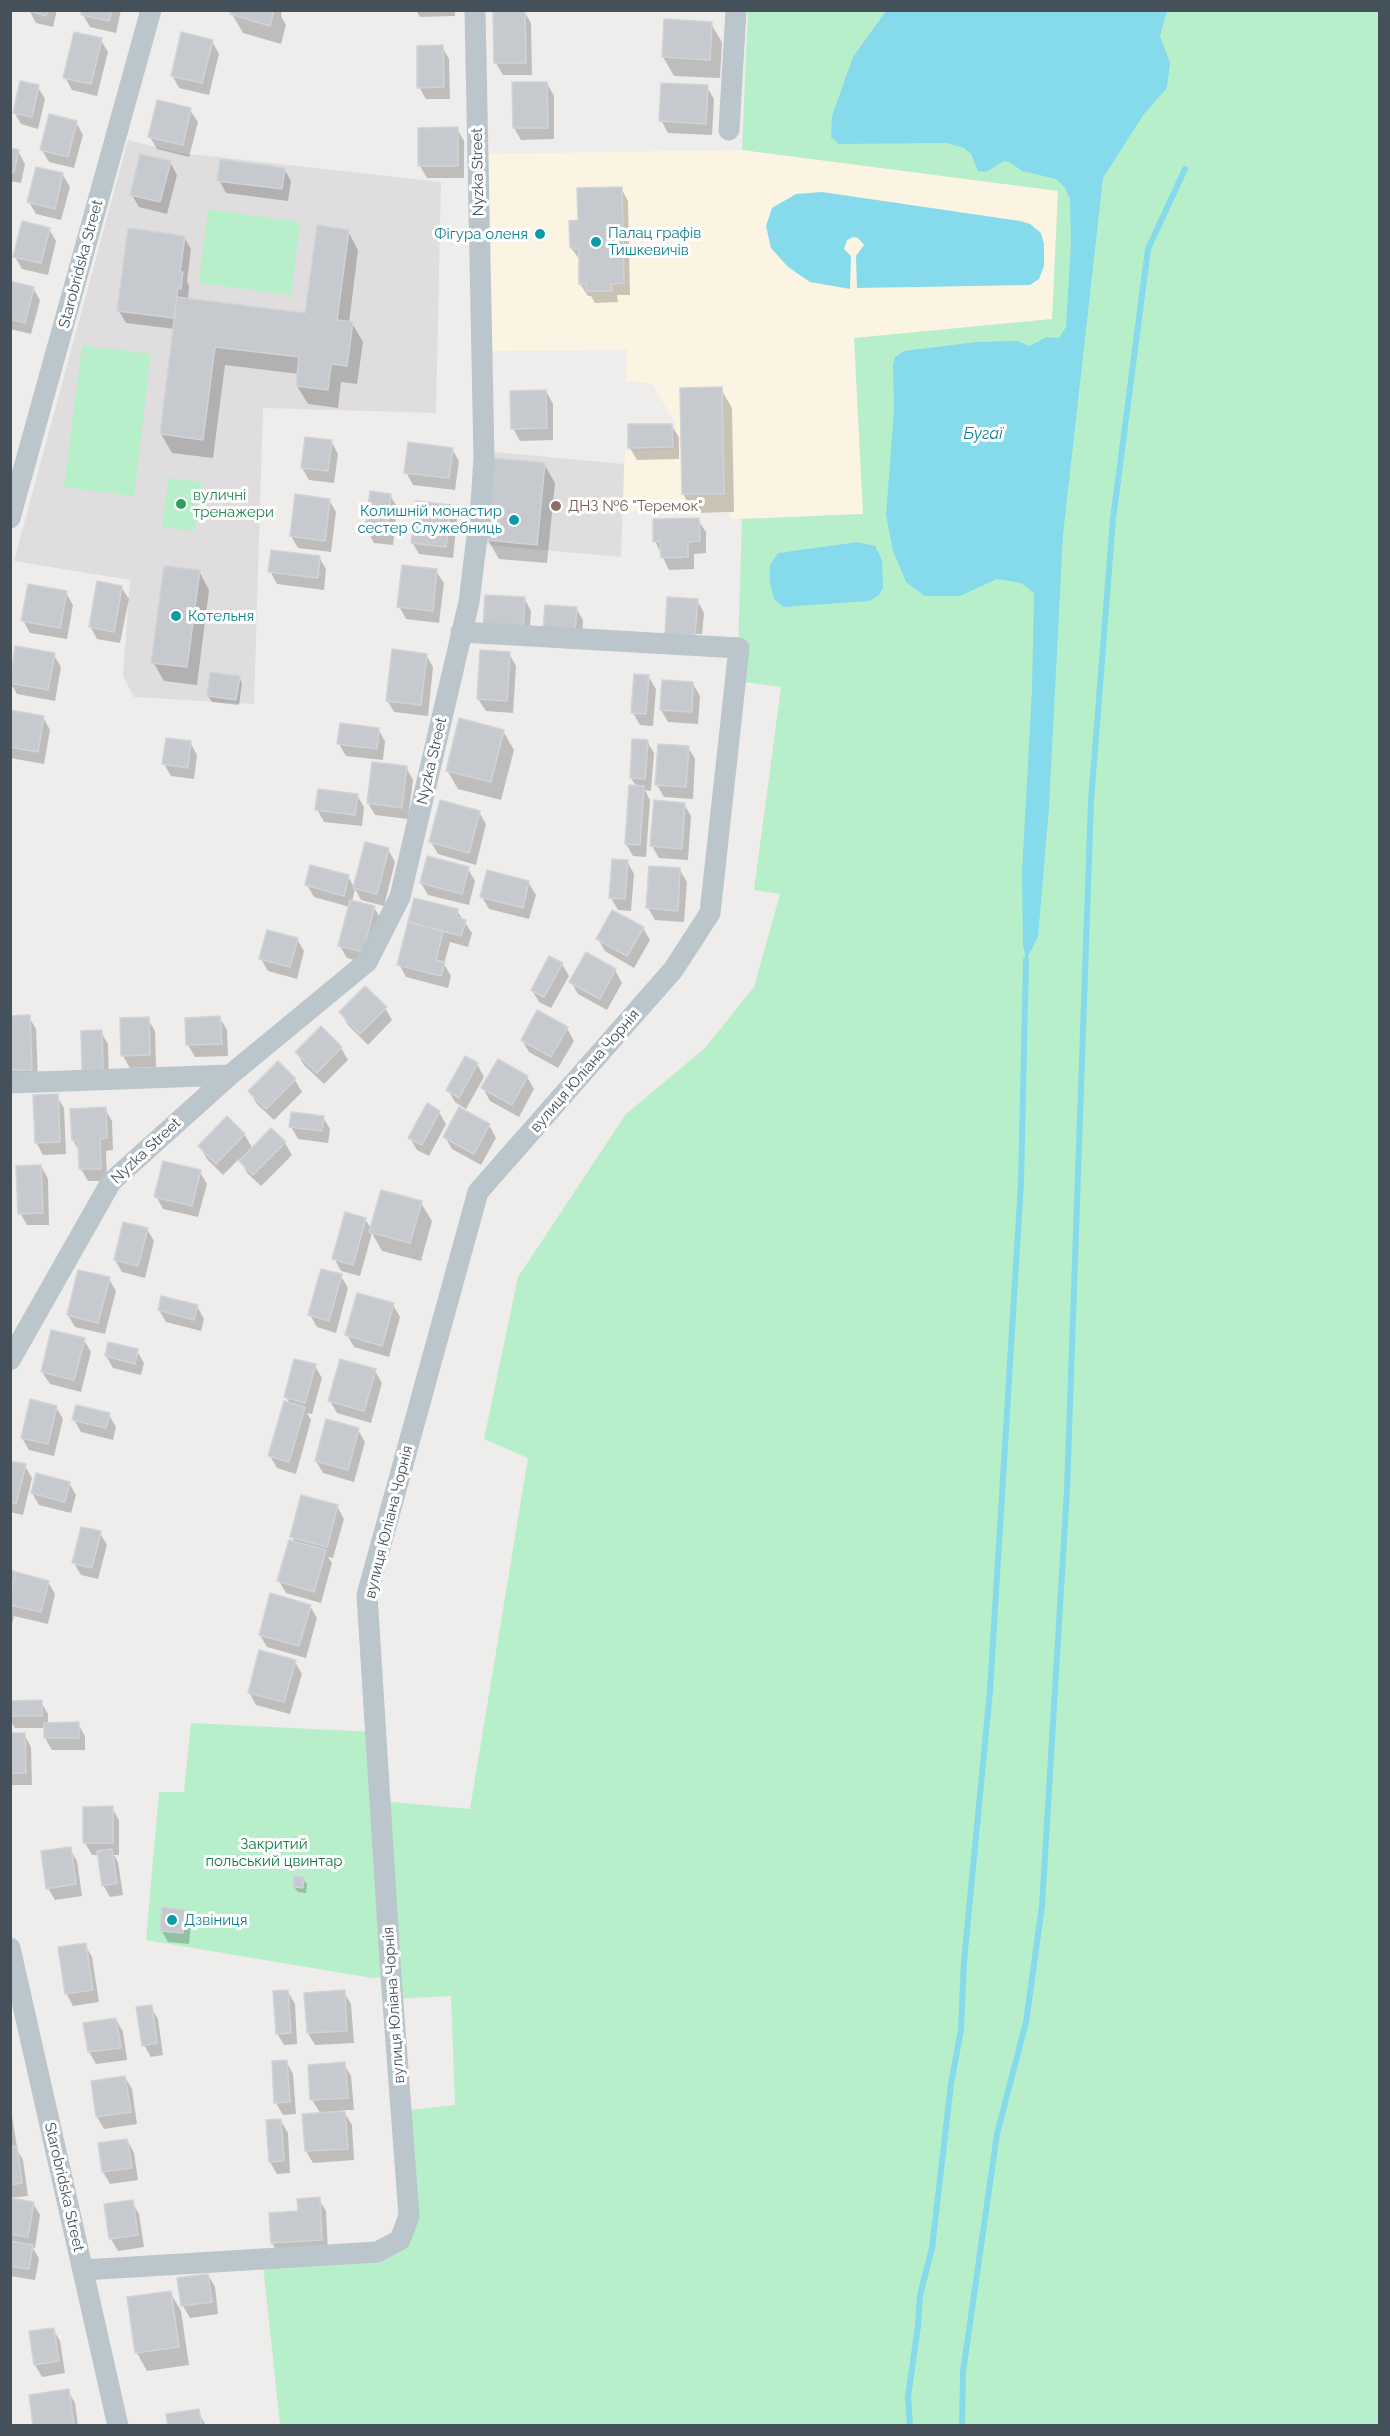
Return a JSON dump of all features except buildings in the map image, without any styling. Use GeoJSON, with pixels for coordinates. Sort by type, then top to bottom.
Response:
{"type":"FeatureCollection","features":[{"type":"Feature","properties":{"kind":"street","name":"Starobridska Street"},"geometry":{"type":"LineString","coordinates":[[10,518],[151,10]]}},
{"type":"Feature","properties":{"kind":"street","name":"Nyzka Street"},"geometry":{"type":"LineString","coordinates":[[10,1360],[111,1182],[230,1075],[367,962],[400,897],[468,602],[484,472],[475,10]]}},
{"type":"Feature","properties":{"kind":"street"},"geometry":{"type":"LineString","coordinates":[[729,130],[736,10]]}},
{"type":"Feature","properties":{"kind":"street","name":"вулиця Юліана Чорнія"},"geometry":{"type":"LineString","coordinates":[[83,2270],[377,2252],[400,2240],[409,2217],[367,1595],[478,1192],[673,970],[710,913],[739,648],[461,632]]}},
{"type":"Feature","properties":{"kind":"street"},"geometry":{"type":"LineString","coordinates":[[10,1083],[230,1075]]}},
{"type":"Feature","properties":{"kind":"street","name":"Starobridska Street"},"geometry":{"type":"LineString","coordinates":[[10,1948],[118,2426]]}},
{"type":"Feature","properties":{"kind":"shaded area"},"geometry":{"type":"Polygon","coordinates":[[[128,140],[181,153],[441,182],[436,413],[263,408],[254,704],[134,697],[123,676],[130,580],[14,561],[128,140]]]}},
{"type":"Feature","properties":{"kind":"shaded area"},"geometry":{"type":"Polygon","coordinates":[[[742,150],[1059,191],[1052,319],[854,338],[863,514],[731,519],[730,513],[623,511],[625,451],[676,449],[676,423],[651,383],[626,381],[627,350],[491,351],[487,154],[742,150]]]}},
{"type":"Feature","properties":{"kind":"shaded area","name":"ДНЗ №6 \"Теремок\""},"geometry":{"type":"Polygon","coordinates":[[[495,452],[624,464],[621,557],[486,545],[495,452]]]}},
{"type":"Feature","properties":{"kind":"green space"},"geometry":{"type":"Polygon","coordinates":[[[748,11],[1379,11],[1379,2425],[280,2425],[263,2265],[400,2240],[401,2111],[455,2105],[451,1996],[393,1999],[381,1801],[470,1809],[528,1458],[484,1439],[518,1277],[626,1114],[705,1048],[754,987],[780,894],[754,890],[781,687],[737,681],[742,519],[863,514],[854,338],[1052,319],[1058,191],[742,150],[748,11]],[[857,542],[779,553],[770,565],[857,542]]]}},
{"type":"Feature","properties":{"kind":"green space"},"geometry":{"type":"Polygon","coordinates":[[[208,209],[300,222],[291,295],[199,283],[208,209]]]}},
{"type":"Feature","properties":{"kind":"green space"},"geometry":{"type":"Polygon","coordinates":[[[82,345],[151,354],[134,496],[64,487],[82,345]]]}},
{"type":"Feature","properties":{"kind":"green space","name":"вуличні тренажери"},"geometry":{"type":"Polygon","coordinates":[[[168,478],[201,482],[195,531],[162,527],[168,478]]]}},
{"type":"Feature","properties":{"kind":"green space","name":"Закритий польський цвинтар"},"geometry":{"type":"Polygon","coordinates":[[[191,1723],[374,1732],[389,1976],[372,1978],[146,1940],[159,1792],[184,1792],[191,1723]]]}},
{"type":"Feature","properties":{"kind":"water","name":"Бугаї"},"geometry":{"type":"Polygon","coordinates":[[[886,11],[1167,11],[1160,36],[1170,63],[1167,88],[1144,114],[1103,178],[1063,535],[1049,807],[1038,937],[1026,960],[1023,945],[1022,872],[1032,690],[1034,593],[1021,583],[997,579],[960,596],[925,596],[906,582],[893,551],[886,515],[894,409],[893,365],[895,357],[904,351],[977,342],[1017,341],[1030,346],[1046,337],[1059,338],[1066,327],[1071,243],[1070,199],[1065,188],[1056,179],[1022,171],[1011,163],[1004,161],[986,172],[978,171],[971,154],[964,148],[947,143],[839,144],[831,137],[832,116],[853,57],[886,11]]]}},
{"type":"Feature","properties":{"kind":"water"},"geometry":{"type":"Polygon","coordinates":[[[822,192],[1030,224],[1041,233],[1044,244],[1044,266],[1039,279],[1030,285],[857,288],[856,256],[864,245],[858,238],[853,237],[847,240],[844,249],[851,256],[850,289],[810,282],[788,267],[771,248],[766,226],[772,208],[796,194],[822,192]]]}},
{"type":"Feature","properties":{"kind":"water"},"geometry":{"type":"Polygon","coordinates":[[[857,542],[875,546],[882,560],[883,588],[879,595],[869,601],[783,607],[774,599],[770,583],[770,565],[778,553],[857,542]]]}},
{"type":"Feature","properties":{"kind":"waterway"},"geometry":{"type":"LineString","coordinates":[[962,2426],[963,2372],[997,2134],[1026,2022],[1042,1906],[1067,1490],[1091,801],[1113,519],[1148,249],[1185,169]]}},
{"type":"Feature","properties":{"kind":"waterway"},"geometry":{"type":"LineString","coordinates":[[910,2426],[908,2397],[920,2295],[932,2248],[951,2084],[961,2030],[964,1961],[990,1691],[1021,1183],[1026,960]]}},
{"type":"Feature","properties":{"kind":"place","name":"Фігура оленя"},"geometry":{"type":"Point","coordinates":[540,234]}},
{"type":"Feature","properties":{"kind":"place","name":"Палац графів Тишкевичів"},"geometry":{"type":"Point","coordinates":[596,242]}},
{"type":"Feature","properties":{"kind":"place","name":"вуличні тренажери"},"geometry":{"type":"Point","coordinates":[181,504]}},
{"type":"Feature","properties":{"kind":"place","name":"ДНЗ №6 \"Теремок\""},"geometry":{"type":"Point","coordinates":[556,506]}},
{"type":"Feature","properties":{"kind":"place","name":"Колишній монастир сестер Служебниць"},"geometry":{"type":"Point","coordinates":[514,520]}},
{"type":"Feature","properties":{"kind":"place","name":"Котельня"},"geometry":{"type":"Point","coordinates":[176,616]}},
{"type":"Feature","properties":{"kind":"place","name":"Дзвіниця"},"geometry":{"type":"Point","coordinates":[172,1920]}}]}
